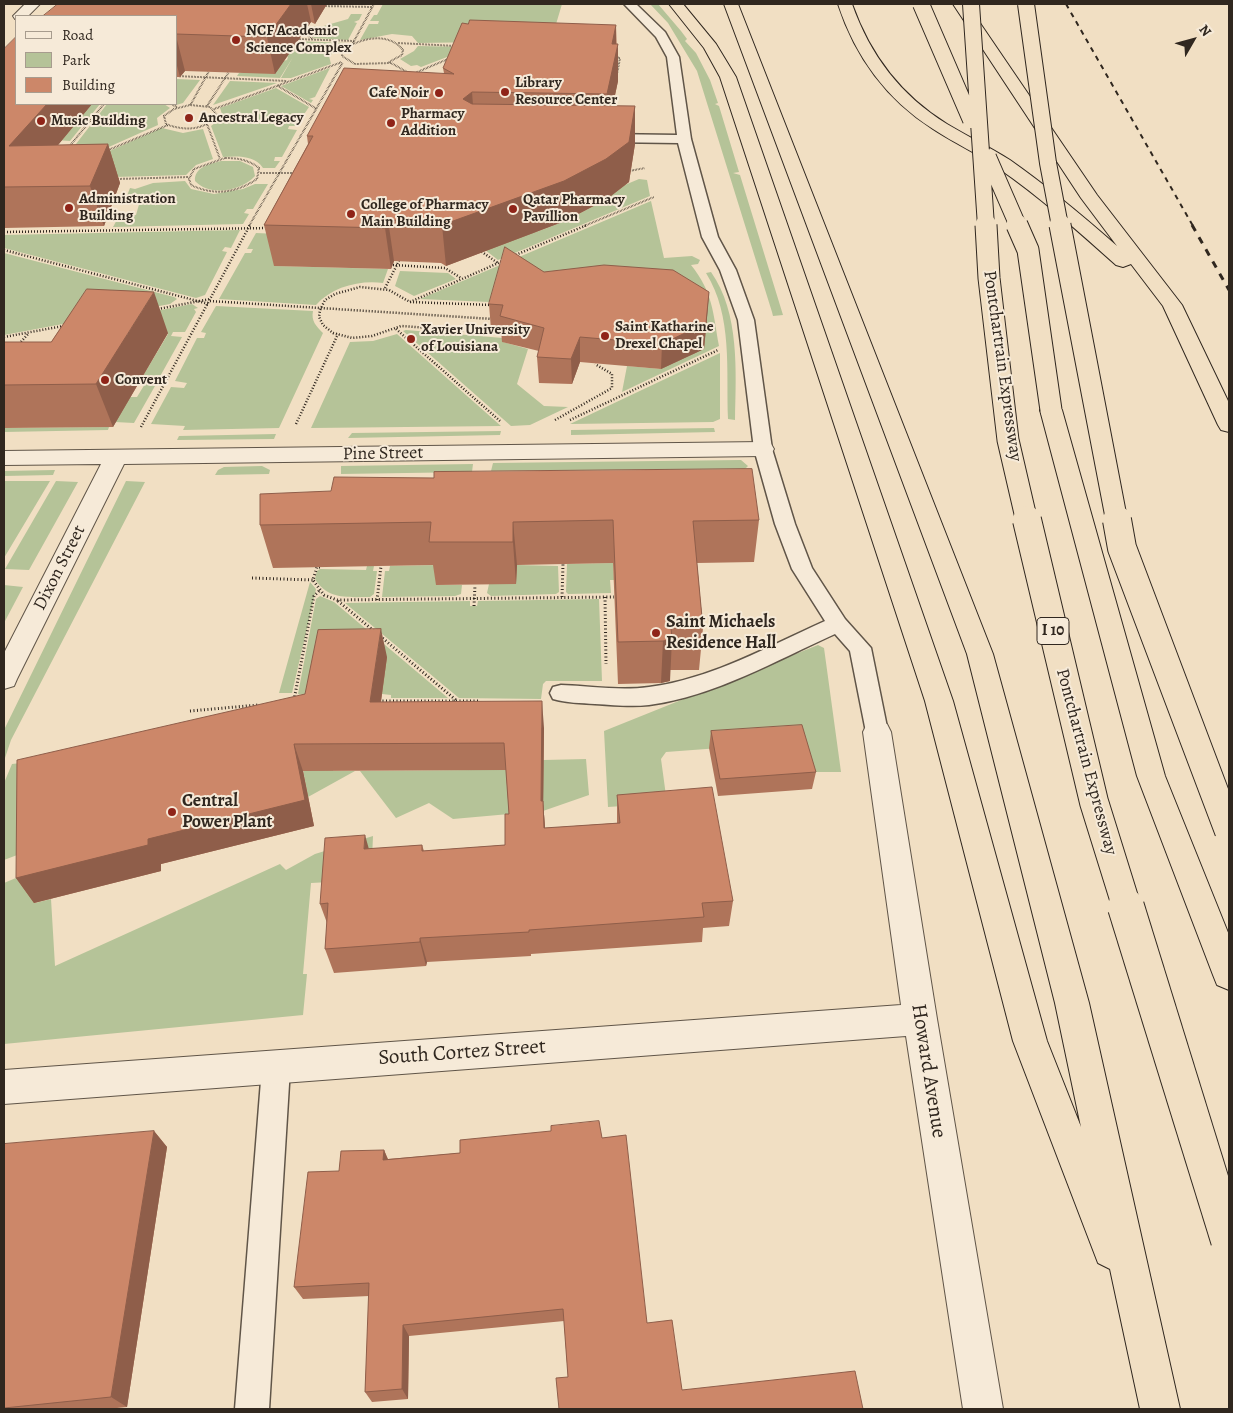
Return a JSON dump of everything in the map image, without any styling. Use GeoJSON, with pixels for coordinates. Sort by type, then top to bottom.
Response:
{"type":"FeatureCollection","features":[{"type":"Feature","properties":{"kind":"highway"},"geometry":{"type":"LineString","coordinates":[[676,4],[711,46],[728,77],[939,701],[1030,1041],[1142,1329]]}},
{"type":"Feature","properties":{"kind":"highway"},"geometry":{"type":"LineString","coordinates":[[731,4],[980,654],[1072,1003],[1160,1409]]}},
{"type":"Feature","properties":{"kind":"highway"},"geometry":{"type":"LineString","coordinates":[[845,4],[853,31],[868,59],[895,90],[931,120],[1003,164],[1073,217],[1172,305]]}},
{"type":"Feature","properties":{"kind":"highway"},"geometry":{"type":"LineString","coordinates":[[921,4],[1028,250],[1051,410],[1151,776],[1229,975]]}},
{"type":"Feature","properties":{"kind":"highway"},"geometry":{"type":"LineString","coordinates":[[960,4],[1090,198],[1172,305],[1229,425]]}},
{"type":"Feature","properties":{"kind":"highway","name":"Pontchartrain Expressway"},"geometry":{"type":"LineString","coordinates":[[970,4],[989,278],[1008,440],[1094,802],[1229,1240]]}},
{"type":"Feature","properties":{"kind":"highway"},"geometry":{"type":"LineString","coordinates":[[1026,4],[1048,163],[1122,548],[1229,831]]}},
{"type":"Feature","properties":{"kind":"street"},"geometry":{"type":"LineString","coordinates":[[21,15],[33,4]]}},
{"type":"Feature","properties":{"kind":"street","name":"Pine Street"},"geometry":{"type":"LineString","coordinates":[[4,458],[763,449]]}},
{"type":"Feature","properties":{"kind":"street","name":"Dixon Street"},"geometry":{"type":"LineString","coordinates":[[4,680],[116,457]]}},
{"type":"Feature","properties":{"kind":"street","name":"Howard Avenue"},"geometry":{"type":"LineString","coordinates":[[877,732],[920,1019],[983,1409]]}},
{"type":"Feature","properties":{"kind":"street","name":"South Cortez Street"},"geometry":{"type":"LineString","coordinates":[[4,1087],[920,1019]]}},
{"type":"Feature","properties":{"kind":"lane"},"geometry":{"type":"LineString","coordinates":[[630,4],[661,35],[673,57],[684,139],[710,237],[728,270],[746,320],[763,449],[784,524],[802,569],[838,624],[860,648],[877,732]]}},
{"type":"Feature","properties":{"kind":"lane"},"geometry":{"type":"LineString","coordinates":[[590,138],[684,139]]}},
{"type":"Feature","properties":{"kind":"lane"},"geometry":{"type":"LineString","coordinates":[[561,693],[646,696],[676,691],[709,680],[838,624]]}},
{"type":"Feature","properties":{"kind":"lane"},"geometry":{"type":"LineString","coordinates":[[252,1409],[276,1068]]}},
{"type":"Feature","properties":{"kind":"path"},"geometry":{"type":"LineString","coordinates":[[348,61],[342,56],[342,51],[353,42],[374,4]]}},
{"type":"Feature","properties":{"kind":"path"},"geometry":{"type":"LineString","coordinates":[[322,6],[372,7]]}},
{"type":"Feature","properties":{"kind":"path"},"geometry":{"type":"LineString","coordinates":[[303,32],[314,40]]}},
{"type":"Feature","properties":{"kind":"path"},"geometry":{"type":"LineString","coordinates":[[296,39],[353,42],[370,40],[461,46]]}},
{"type":"Feature","properties":{"kind":"path"},"geometry":{"type":"LineString","coordinates":[[214,109],[343,62],[348,61],[370,65],[390,62],[397,59],[403,50],[396,43]]}},
{"type":"Feature","properties":{"kind":"path"},"geometry":{"type":"LineString","coordinates":[[412,74],[455,57]]}},
{"type":"Feature","properties":{"kind":"path"},"geometry":{"type":"LineString","coordinates":[[611,57],[620,58],[617,75]]}},
{"type":"Feature","properties":{"kind":"path"},"geometry":{"type":"LineString","coordinates":[[137,434],[249,227],[343,62]]}},
{"type":"Feature","properties":{"kind":"path"},"geometry":{"type":"LineString","coordinates":[[390,62],[419,78]]}},
{"type":"Feature","properties":{"kind":"path"},"geometry":{"type":"LineString","coordinates":[[190,105],[209,71]]}},
{"type":"Feature","properties":{"kind":"path"},"geometry":{"type":"LineString","coordinates":[[207,106],[229,72]]}},
{"type":"Feature","properties":{"kind":"path"},"geometry":{"type":"LineString","coordinates":[[178,76],[290,81]]}},
{"type":"Feature","properties":{"kind":"path"},"geometry":{"type":"LineString","coordinates":[[277,86],[317,108]]}},
{"type":"Feature","properties":{"kind":"path"},"geometry":{"type":"LineString","coordinates":[[67,149],[103,105]]}},
{"type":"Feature","properties":{"kind":"path"},"geometry":{"type":"LineString","coordinates":[[172,105],[177,108]]}},
{"type":"Feature","properties":{"kind":"path"},"geometry":{"type":"LineString","coordinates":[[98,155],[168,125],[186,128],[207,124],[217,115],[214,109],[207,106],[190,105],[177,108],[164,116],[164,120],[168,125]]}},
{"type":"Feature","properties":{"kind":"path"},"geometry":{"type":"LineString","coordinates":[[207,124],[220,159]]}},
{"type":"Feature","properties":{"kind":"path"},"geometry":{"type":"LineString","coordinates":[[220,159],[246,160],[259,168],[260,173],[257,179],[246,186],[218,192],[197,189],[191,185],[189,177],[195,168],[220,159]]}},
{"type":"Feature","properties":{"kind":"path"},"geometry":{"type":"LineString","coordinates":[[624,172],[648,167]]}},
{"type":"Feature","properties":{"kind":"path"},"geometry":{"type":"LineString","coordinates":[[260,173],[297,172]]}},
{"type":"Feature","properties":{"kind":"path"},"geometry":{"type":"LineString","coordinates":[[115,179],[189,177]]}},
{"type":"Feature","properties":{"kind":"path"},"geometry":{"type":"LineString","coordinates":[[410,302],[461,278],[654,197]]}},
{"type":"Feature","properties":{"kind":"path"},"geometry":{"type":"LineString","coordinates":[[4,232],[277,228]]}},
{"type":"Feature","properties":{"kind":"path"},"geometry":{"type":"LineString","coordinates":[[472,245],[498,263]]}},
{"type":"Feature","properties":{"kind":"path"},"geometry":{"type":"LineString","coordinates":[[4,250],[198,301],[210,301]]}},
{"type":"Feature","properties":{"kind":"path"},"geometry":{"type":"LineString","coordinates":[[385,288],[399,261]]}},
{"type":"Feature","properties":{"kind":"path"},"geometry":{"type":"LineString","coordinates":[[393,265],[445,268],[461,278]]}},
{"type":"Feature","properties":{"kind":"path"},"geometry":{"type":"LineString","coordinates":[[494,305],[410,302],[403,295],[385,288],[365,286],[350,289],[327,300],[320,308],[318,317],[322,325],[338,334],[365,337],[388,333],[401,326],[504,333]]}},
{"type":"Feature","properties":{"kind":"path"},"geometry":{"type":"LineString","coordinates":[[150,310],[198,301],[210,301],[494,319]]}},
{"type":"Feature","properties":{"kind":"path"},"geometry":{"type":"LineString","coordinates":[[4,338],[66,326]]}},
{"type":"Feature","properties":{"kind":"path"},"geometry":{"type":"LineString","coordinates":[[396,329],[501,422]]}},
{"type":"Feature","properties":{"kind":"path"},"geometry":{"type":"LineString","coordinates":[[16,349],[28,333]]}},
{"type":"Feature","properties":{"kind":"path"},"geometry":{"type":"LineString","coordinates":[[293,432],[338,334]]}},
{"type":"Feature","properties":{"kind":"path"},"geometry":{"type":"LineString","coordinates":[[563,423],[723,348]]}},
{"type":"Feature","properties":{"kind":"path"},"geometry":{"type":"LineString","coordinates":[[549,423],[612,388],[612,374],[595,364]]}},
{"type":"Feature","properties":{"kind":"path"},"geometry":{"type":"LineString","coordinates":[[562,597],[563,564]]}},
{"type":"Feature","properties":{"kind":"path"},"geometry":{"type":"LineString","coordinates":[[377,600],[381,566]]}},
{"type":"Feature","properties":{"kind":"path"},"geometry":{"type":"LineString","coordinates":[[313,580],[317,567],[326,567]]}},
{"type":"Feature","properties":{"kind":"path"},"geometry":{"type":"LineString","coordinates":[[252,578],[313,580]]}},
{"type":"Feature","properties":{"kind":"path"},"geometry":{"type":"LineString","coordinates":[[313,580],[329,598],[338,600],[614,597]]}},
{"type":"Feature","properties":{"kind":"path"},"geometry":{"type":"LineString","coordinates":[[474,606],[475,585]]}},
{"type":"Feature","properties":{"kind":"path"},"geometry":{"type":"LineString","coordinates":[[303,702],[294,702],[314,596],[320,590]]}},
{"type":"Feature","properties":{"kind":"path"},"geometry":{"type":"LineString","coordinates":[[606,597],[608,695]]}},
{"type":"Feature","properties":{"kind":"path"},"geometry":{"type":"LineString","coordinates":[[338,600],[457,701]]}},
{"type":"Feature","properties":{"kind":"path"},"geometry":{"type":"LineString","coordinates":[[408,710],[410,701]]}},
{"type":"Feature","properties":{"kind":"path"},"geometry":{"type":"LineString","coordinates":[[371,702],[489,701]]}},
{"type":"Feature","properties":{"kind":"path"},"geometry":{"type":"LineString","coordinates":[[190,711],[265,705]]}},
{"type":"Feature","properties":{"kind":"green space"},"geometry":{"type":"Polygon","coordinates":[[[383,4],[562,4],[551,41],[418,43],[412,36],[392,34],[360,40],[369,24],[378,24],[379,21],[370,21],[374,15],[377,15],[383,4]]]}},
{"type":"Feature","properties":{"kind":"green space"},"geometry":{"type":"Polygon","coordinates":[[[650,4],[658,4],[681,31],[687,39],[685,41],[696,53],[710,80],[718,103],[715,104],[719,106],[739,172],[733,173],[740,175],[783,315],[773,316],[697,71],[668,23],[650,4]]]}},
{"type":"Feature","properties":{"kind":"green space"},"geometry":{"type":"Polygon","coordinates":[[[351,14],[362,14],[359,20],[354,22],[357,23],[348,40],[314,38],[305,32],[311,31],[314,26],[320,27],[348,19],[351,14]]]}},
{"type":"Feature","properties":{"kind":"green space"},"geometry":{"type":"Polygon","coordinates":[[[295,41],[349,43],[329,56],[331,64],[291,78],[281,78],[293,57],[280,78],[237,76],[239,73],[287,60],[288,57],[285,56],[292,45],[297,42],[295,41]]]}},
{"type":"Feature","properties":{"kind":"green space"},"geometry":{"type":"Polygon","coordinates":[[[418,46],[467,47],[468,49],[421,67],[417,65],[411,66],[400,59],[414,51],[418,46]]]}},
{"type":"Feature","properties":{"kind":"green space"},"geometry":{"type":"Polygon","coordinates":[[[330,68],[315,97],[309,99],[313,100],[311,103],[281,86],[330,68]]]}},
{"type":"Feature","properties":{"kind":"green space"},"geometry":{"type":"Polygon","coordinates":[[[178,79],[200,80],[183,103],[178,104],[178,79]]]}},
{"type":"Feature","properties":{"kind":"green space"},"geometry":{"type":"Polygon","coordinates":[[[230,81],[277,83],[213,105],[230,81]]]}},
{"type":"Feature","properties":{"kind":"green space"},"geometry":{"type":"Polygon","coordinates":[[[276,88],[309,107],[296,126],[289,126],[288,129],[297,130],[282,157],[275,157],[274,161],[280,161],[275,168],[263,168],[260,164],[245,157],[223,157],[211,126],[223,117],[220,108],[276,88]]]}},
{"type":"Feature","properties":{"kind":"green space"},"geometry":{"type":"Polygon","coordinates":[[[90,105],[99,105],[70,141],[56,140],[90,105]]]}},
{"type":"Feature","properties":{"kind":"green space"},"geometry":{"type":"Polygon","coordinates":[[[106,105],[166,105],[170,108],[157,118],[158,125],[55,171],[106,105]]]}},
{"type":"Feature","properties":{"kind":"green space"},"geometry":{"type":"Polygon","coordinates":[[[162,128],[183,133],[203,129],[213,159],[196,165],[186,175],[78,178],[66,170],[162,128]]]}},
{"type":"Feature","properties":{"kind":"green space"},"geometry":{"type":"Polygon","coordinates":[[[221,161],[240,161],[253,167],[255,176],[242,185],[225,190],[209,189],[195,181],[195,176],[200,169],[221,161]]]}},
{"type":"Feature","properties":{"kind":"green space"},"geometry":{"type":"Polygon","coordinates":[[[639,179],[647,180],[650,196],[498,260],[480,246],[539,231],[565,221],[607,199],[620,187],[639,179]]]}},
{"type":"Feature","properties":{"kind":"green space"},"geometry":{"type":"Polygon","coordinates":[[[185,181],[191,189],[214,194],[243,189],[255,184],[268,184],[253,209],[247,209],[244,213],[249,214],[243,224],[113,227],[119,216],[136,215],[140,201],[125,201],[130,188],[135,189],[153,183],[185,181]]]}},
{"type":"Feature","properties":{"kind":"green space"},"geometry":{"type":"Polygon","coordinates":[[[651,201],[664,258],[692,256],[700,260],[698,264],[691,265],[704,284],[708,294],[719,346],[622,392],[627,366],[661,369],[513,303],[420,299],[651,201]]]}},
{"type":"Feature","properties":{"kind":"green space"},"geometry":{"type":"Polygon","coordinates":[[[240,230],[231,248],[225,247],[222,251],[227,252],[205,295],[196,298],[4,248],[4,235],[240,230]]]}},
{"type":"Feature","properties":{"kind":"green space"},"geometry":{"type":"Polygon","coordinates":[[[256,233],[301,235],[275,266],[388,269],[383,283],[374,282],[347,286],[338,289],[316,305],[219,299],[245,253],[251,253],[253,249],[247,249],[256,233]]]}},
{"type":"Feature","properties":{"kind":"green space"},"geometry":{"type":"Polygon","coordinates":[[[4,253],[177,299],[170,304],[4,335],[4,253]]]}},
{"type":"Feature","properties":{"kind":"green space"},"geometry":{"type":"Polygon","coordinates":[[[400,271],[448,273],[456,279],[414,296],[395,286],[400,271]]]}},
{"type":"Feature","properties":{"kind":"green space"},"geometry":{"type":"Polygon","coordinates":[[[711,272],[720,288],[732,324],[736,382],[735,420],[728,419],[724,325],[721,307],[706,273],[711,272]]]}},
{"type":"Feature","properties":{"kind":"green space"},"geometry":{"type":"Polygon","coordinates":[[[192,304],[198,308],[194,309],[196,312],[185,332],[173,332],[171,336],[182,337],[158,380],[152,380],[150,385],[155,386],[134,423],[115,422],[130,397],[137,397],[148,379],[141,379],[168,334],[99,322],[192,304]]]}},
{"type":"Feature","properties":{"kind":"green space"},"geometry":{"type":"Polygon","coordinates":[[[216,306],[313,311],[315,323],[323,333],[279,428],[183,430],[185,426],[151,424],[171,387],[184,388],[187,383],[175,381],[197,338],[204,338],[206,333],[201,332],[216,306]]]}},
{"type":"Feature","properties":{"kind":"green space"},"geometry":{"type":"Polygon","coordinates":[[[403,331],[503,338],[503,342],[528,349],[517,384],[544,406],[568,407],[530,425],[511,426],[403,331]]]}},
{"type":"Feature","properties":{"kind":"green space"},"geometry":{"type":"Polygon","coordinates":[[[397,334],[501,426],[311,428],[350,342],[373,341],[397,334]]]}},
{"type":"Feature","properties":{"kind":"green space"},"geometry":{"type":"Polygon","coordinates":[[[720,353],[720,419],[713,422],[570,424],[720,353]]]}},
{"type":"Feature","properties":{"kind":"green space"},"geometry":{"type":"Polygon","coordinates":[[[109,427],[108,430],[4,432],[4,428],[109,427]]]}},
{"type":"Feature","properties":{"kind":"green space"},"geometry":{"type":"Polygon","coordinates":[[[714,428],[715,432],[571,435],[571,430],[714,428]]]}},
{"type":"Feature","properties":{"kind":"green space"},"geometry":{"type":"Polygon","coordinates":[[[501,431],[500,435],[348,438],[352,433],[501,431]]]}},
{"type":"Feature","properties":{"kind":"green space"},"geometry":{"type":"Polygon","coordinates":[[[276,434],[274,439],[177,440],[179,436],[276,434]]]}},
{"type":"Feature","properties":{"kind":"green space"},"geometry":{"type":"Polygon","coordinates":[[[741,460],[748,466],[745,469],[491,471],[493,463],[741,460]]]}},
{"type":"Feature","properties":{"kind":"green space"},"geometry":{"type":"Polygon","coordinates":[[[473,464],[472,472],[341,474],[341,466],[473,464]]]}},
{"type":"Feature","properties":{"kind":"green space"},"geometry":{"type":"Polygon","coordinates":[[[262,466],[270,470],[269,474],[215,475],[218,470],[224,467],[262,466]]]}},
{"type":"Feature","properties":{"kind":"green space"},"geometry":{"type":"Polygon","coordinates":[[[55,470],[53,475],[4,476],[4,471],[55,470]]]}},
{"type":"Feature","properties":{"kind":"green space"},"geometry":{"type":"Polygon","coordinates":[[[4,481],[50,481],[4,558],[4,481]]]}},
{"type":"Feature","properties":{"kind":"green space"},"geometry":{"type":"Polygon","coordinates":[[[56,481],[78,482],[29,570],[5,569],[56,481]]]}},
{"type":"Feature","properties":{"kind":"green space"},"geometry":{"type":"Polygon","coordinates":[[[126,481],[145,482],[11,740],[4,761],[4,730],[126,481]]]}},
{"type":"Feature","properties":{"kind":"green space"},"geometry":{"type":"Polygon","coordinates":[[[613,563],[614,580],[610,580],[611,593],[568,594],[566,592],[567,564],[613,563]]]}},
{"type":"Feature","properties":{"kind":"green space"},"geometry":{"type":"Polygon","coordinates":[[[437,565],[436,585],[462,585],[461,594],[455,596],[382,597],[385,571],[389,571],[390,566],[437,565]]]}},
{"type":"Feature","properties":{"kind":"green space"},"geometry":{"type":"Polygon","coordinates":[[[517,565],[558,566],[559,592],[556,594],[491,596],[487,593],[489,584],[517,565]]]}},
{"type":"Feature","properties":{"kind":"green space"},"geometry":{"type":"Polygon","coordinates":[[[367,566],[374,566],[373,571],[377,571],[374,594],[370,597],[346,597],[332,594],[320,586],[315,579],[317,571],[320,569],[366,570],[367,566]]]}},
{"type":"Feature","properties":{"kind":"green space"},"geometry":{"type":"Polygon","coordinates":[[[310,582],[316,589],[292,693],[279,693],[310,582]]]}},
{"type":"Feature","properties":{"kind":"green space"},"geometry":{"type":"Polygon","coordinates":[[[4,585],[23,587],[4,623],[4,585]]]}},
{"type":"Feature","properties":{"kind":"green space"},"geometry":{"type":"Polygon","coordinates":[[[320,596],[334,602],[448,698],[391,698],[391,695],[382,694],[298,694],[316,599],[320,596]]]}},
{"type":"Feature","properties":{"kind":"green space"},"geometry":{"type":"Polygon","coordinates":[[[599,599],[602,681],[546,681],[543,684],[541,699],[459,698],[345,603],[470,601],[470,606],[477,606],[478,601],[599,599]]]}},
{"type":"Feature","properties":{"kind":"green space"},"geometry":{"type":"Polygon","coordinates":[[[818,645],[824,648],[841,772],[812,772],[800,742],[666,752],[661,759],[667,803],[608,807],[604,731],[818,645]]]}},
{"type":"Feature","properties":{"kind":"green space"},"geometry":{"type":"Polygon","coordinates":[[[295,726],[341,730],[333,771],[355,771],[308,797],[295,726]]]}},
{"type":"Feature","properties":{"kind":"green space"},"geometry":{"type":"Polygon","coordinates":[[[586,759],[589,795],[543,811],[453,819],[429,803],[396,818],[360,771],[471,770],[544,760],[586,759]]]}},
{"type":"Feature","properties":{"kind":"green space"},"geometry":{"type":"Polygon","coordinates":[[[39,761],[33,849],[4,860],[4,783],[12,764],[39,761]]]}},
{"type":"Feature","properties":{"kind":"green space"},"geometry":{"type":"Polygon","coordinates":[[[373,836],[372,859],[330,882],[311,883],[303,974],[307,974],[303,1015],[4,1044],[4,883],[23,875],[35,903],[51,899],[55,966],[280,864],[286,870],[315,854],[373,836]]]}},
{"type":"Feature","properties":{"kind":"building"},"geometry":{"type":"Polygon","coordinates":[[[58,4],[291,4],[267,37],[178,34],[178,15],[44,15],[58,4]]]}},
{"type":"Feature","properties":{"kind":"building"},"geometry":{"type":"Polygon","coordinates":[[[470,20],[616,25],[612,44],[618,44],[607,94],[472,92],[463,99],[472,104],[635,106],[629,142],[606,159],[564,181],[442,225],[436,222],[388,220],[385,228],[264,225],[313,136],[307,136],[344,68],[454,74],[443,68],[462,23],[468,24],[470,20]]]}},
{"type":"Feature","properties":{"kind":"building"},"geometry":{"type":"Polygon","coordinates":[[[15,38],[15,105],[46,105],[9,146],[108,144],[90,186],[4,187],[4,49],[15,38]]]}},
{"type":"Feature","properties":{"kind":"building"},"geometry":{"type":"Polygon","coordinates":[[[505,247],[544,272],[604,265],[673,270],[709,292],[706,323],[662,344],[580,337],[571,359],[537,357],[544,328],[500,316],[503,305],[489,304],[505,247]]]}},
{"type":"Feature","properties":{"kind":"building"},"geometry":{"type":"Polygon","coordinates":[[[87,289],[154,292],[96,384],[4,385],[4,342],[51,342],[87,289]]]}},
{"type":"Feature","properties":{"kind":"building"},"geometry":{"type":"Polygon","coordinates":[[[752,469],[759,520],[693,521],[703,628],[671,628],[672,639],[663,641],[618,642],[613,520],[513,522],[513,542],[429,542],[431,522],[260,525],[260,494],[331,491],[334,477],[434,478],[434,472],[752,469]]]}},
{"type":"Feature","properties":{"kind":"building"},"geometry":{"type":"Polygon","coordinates":[[[381,629],[370,702],[542,701],[541,801],[543,801],[544,828],[620,823],[617,795],[712,787],[733,901],[702,903],[704,917],[529,930],[529,932],[420,938],[420,942],[325,949],[328,903],[320,904],[325,838],[365,835],[364,849],[422,845],[422,851],[505,845],[505,814],[509,814],[504,743],[294,744],[305,800],[148,839],[148,845],[16,878],[17,760],[305,694],[318,630],[381,629]]]}},
{"type":"Feature","properties":{"kind":"building"},"geometry":{"type":"Polygon","coordinates":[[[802,725],[816,772],[720,779],[711,731],[802,725]]]}},
{"type":"Feature","properties":{"kind":"building"},"geometry":{"type":"Polygon","coordinates":[[[599,1121],[602,1138],[626,1135],[647,1323],[672,1320],[682,1390],[855,1371],[863,1409],[559,1409],[556,1378],[568,1377],[563,1309],[403,1325],[402,1389],[365,1392],[369,1283],[294,1287],[308,1172],[339,1171],[341,1151],[384,1150],[383,1160],[460,1153],[460,1140],[551,1131],[551,1126],[599,1121]]]}},
{"type":"Feature","properties":{"kind":"building"},"geometry":{"type":"Polygon","coordinates":[[[154,1131],[111,1397],[4,1408],[4,1144],[154,1131]]]}},
{"type":"Feature","properties":{"kind":"railway"},"geometry":{"type":"LineString","coordinates":[[1066,4],[1193,226]]}},
{"type":"Feature","properties":{"kind":"railway"},"geometry":{"type":"LineString","coordinates":[[1192,225],[1229,290]]}},
{"type":"Feature","properties":{"kind":"place","name":"NCF Academic Science Complex"},"geometry":{"type":"Point","coordinates":[236,40]}},
{"type":"Feature","properties":{"kind":"place","name":"Library Resource Center"},"geometry":{"type":"Point","coordinates":[505,92]}},
{"type":"Feature","properties":{"kind":"place","name":"Cafe Noir"},"geometry":{"type":"Point","coordinates":[439,93]}},
{"type":"Feature","properties":{"kind":"place","name":"Ancestral Legacy"},"geometry":{"type":"Point","coordinates":[189,118]}},
{"type":"Feature","properties":{"kind":"place","name":"Music Building"},"geometry":{"type":"Point","coordinates":[41,121]}},
{"type":"Feature","properties":{"kind":"place","name":"Pharmacy Addition"},"geometry":{"type":"Point","coordinates":[391,123]}},
{"type":"Feature","properties":{"kind":"place","name":"Administration Building"},"geometry":{"type":"Point","coordinates":[69,208]}},
{"type":"Feature","properties":{"kind":"place","name":"Qatar Pharmacy Pavillion"},"geometry":{"type":"Point","coordinates":[513,209]}},
{"type":"Feature","properties":{"kind":"place","name":"College of Pharmacy Main Building"},"geometry":{"type":"Point","coordinates":[351,214]}},
{"type":"Feature","properties":{"kind":"place","name":"Saint Katharine Drexel Chapel"},"geometry":{"type":"Point","coordinates":[605,336]}},
{"type":"Feature","properties":{"kind":"place","name":"Xavier University of Louisiana"},"geometry":{"type":"Point","coordinates":[411,339]}},
{"type":"Feature","properties":{"kind":"place","name":"Convent"},"geometry":{"type":"Point","coordinates":[105,380]}},
{"type":"Feature","properties":{"kind":"place","name":"Saint Michaels Residence Hall"},"geometry":{"type":"Point","coordinates":[656,633]}},
{"type":"Feature","properties":{"kind":"place","name":"Central Power Plant"},"geometry":{"type":"Point","coordinates":[172,812]}}]}
